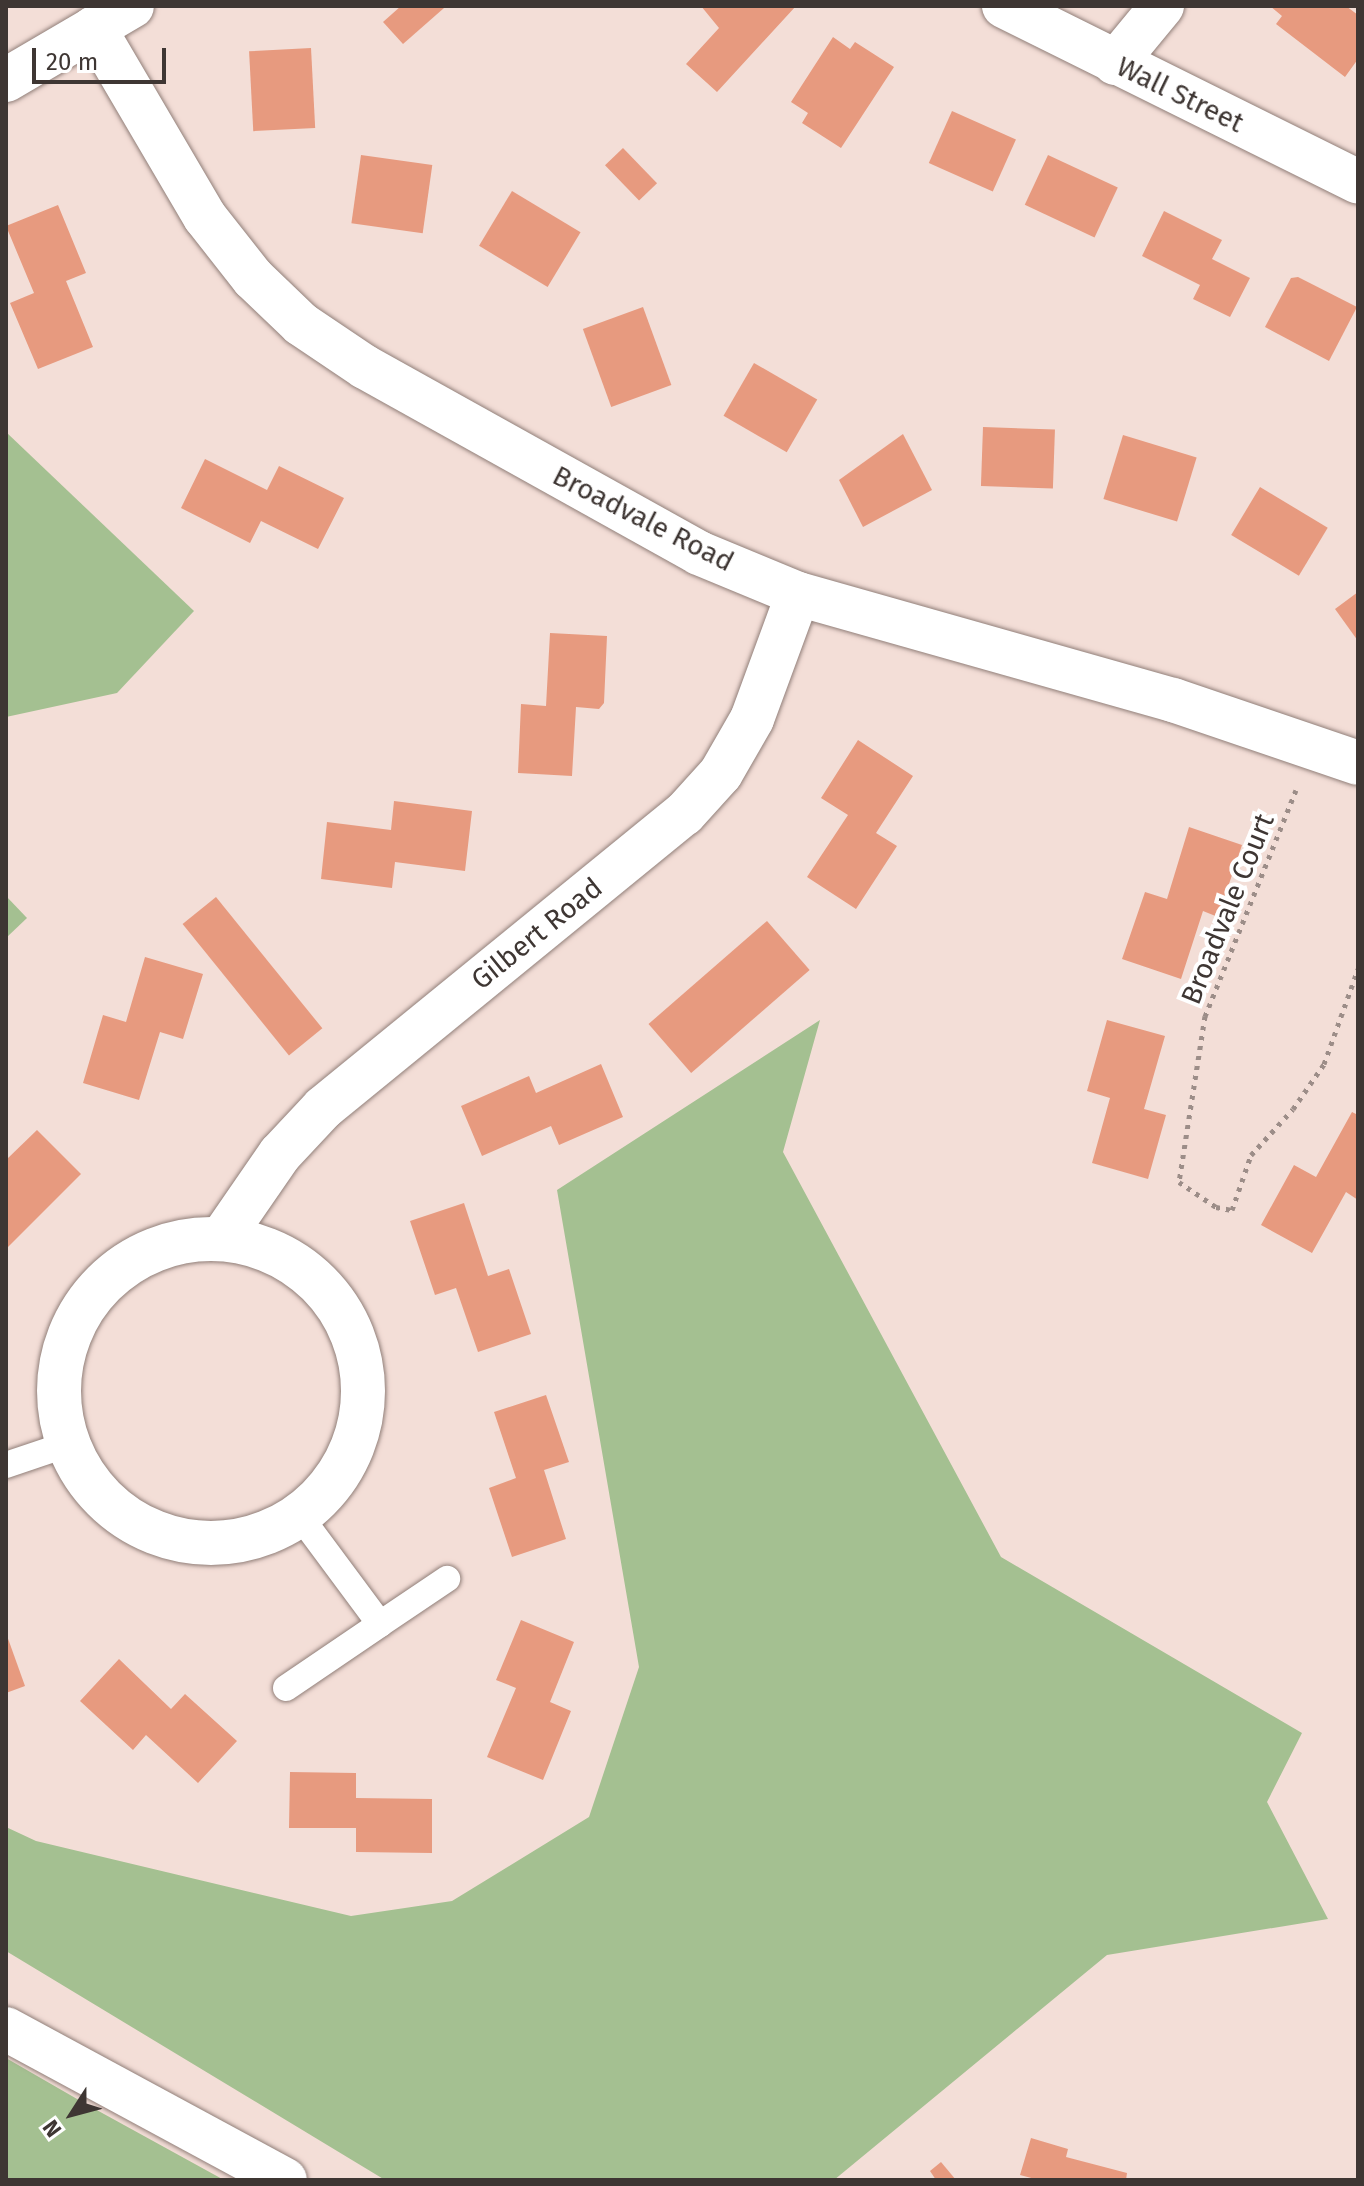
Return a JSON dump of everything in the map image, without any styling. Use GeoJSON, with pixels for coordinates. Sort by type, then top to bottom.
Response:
{"type":"FeatureCollection","features":[{"type":"Feature","properties":{"kind":"main road"},"geometry":{"type":"LineString","coordinates":[[6,80],[132,6]]}},
{"type":"Feature","properties":{"kind":"main road","name":"Wall Street"},"geometry":{"type":"LineString","coordinates":[[1004,6],[1358,182]]}},
{"type":"Feature","properties":{"kind":"main road"},"geometry":{"type":"LineString","coordinates":[[1115,63],[1162,6]]}},
{"type":"Feature","properties":{"kind":"main road","name":"Broadvale Road"},"geometry":{"type":"LineString","coordinates":[[94,28],[205,217],[253,278],[301,324],[365,367],[699,553],[798,594],[1312,745],[1358,763]]}},
{"type":"Feature","properties":{"kind":"main road","name":"Gilbert Road"},"geometry":{"type":"LineString","coordinates":[[222,1238],[280,1154],[323,1108],[684,814],[721,773],[752,719],[798,594]]}},
{"type":"Feature","properties":{"kind":"main road"},"geometry":{"type":"LineString","coordinates":[[222,1238],[270,1249],[312,1275],[344,1314],[361,1360],[364,1409],[350,1457],[322,1497],[299,1515],[283,1527],[236,1543],[187,1543],[138,1526],[97,1494],[65,1445],[57,1399],[64,1348],[86,1301],[123,1265],[170,1243],[222,1238]]}},
{"type":"Feature","properties":{"kind":"main road"},"geometry":{"type":"LineString","coordinates":[[6,2029],[285,2180]]}},
{"type":"Feature","properties":{"kind":"lane"},"geometry":{"type":"LineString","coordinates":[[6,1465],[65,1445]]}},
{"type":"Feature","properties":{"kind":"lane"},"geometry":{"type":"LineString","coordinates":[[299,1515],[380,1624]]}},
{"type":"Feature","properties":{"kind":"lane"},"geometry":{"type":"LineString","coordinates":[[286,1688],[447,1579]]}},
{"type":"Feature","properties":{"kind":"path","name":"Broadvale Court"},"geometry":{"type":"LineString","coordinates":[[1312,745],[1205,1016],[1179,1182],[1216,1207],[1232,1210],[1251,1155],[1293,1109],[1324,1064],[1358,969]]}},
{"type":"Feature","properties":{"kind":"green space"},"geometry":{"type":"Polygon","coordinates":[[[6,432],[194,611],[117,693],[6,717],[6,432]]]}},
{"type":"Feature","properties":{"kind":"green space"},"geometry":{"type":"Polygon","coordinates":[[[6,896],[27,918],[6,938],[6,896]]]}},
{"type":"Feature","properties":{"kind":"green space"},"geometry":{"type":"Polygon","coordinates":[[[820,1020],[783,1152],[1001,1557],[1302,1733],[1267,1802],[1328,1919],[1107,1955],[834,2180],[385,2180],[6,1951],[6,1827],[36,1841],[351,1916],[452,1901],[589,1817],[639,1667],[557,1190],[820,1020]]]}},
{"type":"Feature","properties":{"kind":"green space"},"geometry":{"type":"Polygon","coordinates":[[[6,2058],[84,2103],[224,2180],[6,2180],[6,2058]]]}},
{"type":"Feature","properties":{"kind":"building"},"geometry":{"type":"Polygon","coordinates":[[[401,6],[444,8],[403,44],[383,22],[401,6]]]}},
{"type":"Feature","properties":{"kind":"building"},"geometry":{"type":"Polygon","coordinates":[[[701,6],[796,6],[717,92],[686,64],[719,28],[701,6]]]}},
{"type":"Feature","properties":{"kind":"building"},"geometry":{"type":"Polygon","coordinates":[[[1270,6],[1346,6],[1358,15],[1358,59],[1345,77],[1276,24],[1282,16],[1270,6]]]}},
{"type":"Feature","properties":{"kind":"building"},"geometry":{"type":"Polygon","coordinates":[[[833,37],[850,49],[855,42],[894,67],[841,148],[802,123],[808,113],[791,102],[833,37]]]}},
{"type":"Feature","properties":{"kind":"building"},"geometry":{"type":"Polygon","coordinates":[[[311,48],[315,128],[253,131],[249,51],[311,48]]]}},
{"type":"Feature","properties":{"kind":"building"},"geometry":{"type":"Polygon","coordinates":[[[952,111],[1016,139],[993,192],[929,163],[952,111]]]}},
{"type":"Feature","properties":{"kind":"building"},"geometry":{"type":"Polygon","coordinates":[[[623,148],[657,183],[639,201],[605,165],[623,148]]]}},
{"type":"Feature","properties":{"kind":"building"},"geometry":{"type":"Polygon","coordinates":[[[361,155],[432,165],[423,233],[351,223],[361,155]]]}},
{"type":"Feature","properties":{"kind":"building"},"geometry":{"type":"Polygon","coordinates":[[[1048,155],[1118,188],[1095,237],[1025,205],[1048,155]]]}},
{"type":"Feature","properties":{"kind":"building"},"geometry":{"type":"Polygon","coordinates":[[[512,191],[581,232],[548,287],[479,246],[512,191]]]}},
{"type":"Feature","properties":{"kind":"building"},"geometry":{"type":"Polygon","coordinates":[[[58,205],[86,273],[66,281],[93,347],[38,369],[10,303],[34,293],[6,226],[58,205]]]}},
{"type":"Feature","properties":{"kind":"building"},"geometry":{"type":"Polygon","coordinates":[[[1164,211],[1222,240],[1212,259],[1250,278],[1230,317],[1193,299],[1200,285],[1142,256],[1164,211]]]}},
{"type":"Feature","properties":{"kind":"building"},"geometry":{"type":"Polygon","coordinates":[[[1298,277],[1357,307],[1329,361],[1265,327],[1291,278],[1298,277]]]}},
{"type":"Feature","properties":{"kind":"building"},"geometry":{"type":"Polygon","coordinates":[[[643,307],[671,385],[611,407],[583,329],[643,307]]]}},
{"type":"Feature","properties":{"kind":"building"},"geometry":{"type":"Polygon","coordinates":[[[754,363],[817,400],[787,452],[724,416],[754,363]]]}},
{"type":"Feature","properties":{"kind":"building"},"geometry":{"type":"Polygon","coordinates":[[[983,427],[1055,430],[1053,488],[981,486],[983,427]]]}},
{"type":"Feature","properties":{"kind":"building"},"geometry":{"type":"Polygon","coordinates":[[[903,434],[932,490],[863,527],[839,480],[903,434]]]}},
{"type":"Feature","properties":{"kind":"building"},"geometry":{"type":"Polygon","coordinates":[[[1123,435],[1197,458],[1177,522],[1103,499],[1123,435]]]}},
{"type":"Feature","properties":{"kind":"building"},"geometry":{"type":"Polygon","coordinates":[[[205,459],[267,490],[279,466],[344,498],[318,549],[261,521],[250,543],[181,508],[205,459]]]}},
{"type":"Feature","properties":{"kind":"building"},"geometry":{"type":"Polygon","coordinates":[[[1260,487],[1328,528],[1299,576],[1231,535],[1260,487]]]}},
{"type":"Feature","properties":{"kind":"building"},"geometry":{"type":"Polygon","coordinates":[[[1358,592],[1358,641],[1335,609],[1358,592]]]}},
{"type":"Feature","properties":{"kind":"building"},"geometry":{"type":"Polygon","coordinates":[[[550,633],[607,636],[604,703],[599,709],[576,707],[572,776],[518,773],[521,704],[546,706],[550,633]]]}},
{"type":"Feature","properties":{"kind":"building"},"geometry":{"type":"Polygon","coordinates":[[[858,740],[913,776],[876,833],[897,846],[856,909],[807,877],[848,815],[821,798],[858,740]]]}},
{"type":"Feature","properties":{"kind":"building"},"geometry":{"type":"Polygon","coordinates":[[[394,801],[472,811],[465,871],[395,862],[392,888],[321,879],[327,822],[391,830],[394,801]]]}},
{"type":"Feature","properties":{"kind":"building"},"geometry":{"type":"Polygon","coordinates":[[[1189,827],[1242,845],[1218,917],[1203,911],[1181,979],[1122,959],[1145,892],[1167,899],[1189,827]]]}},
{"type":"Feature","properties":{"kind":"building"},"geometry":{"type":"Polygon","coordinates":[[[216,897],[322,1028],[289,1055],[183,924],[216,897]]]}},
{"type":"Feature","properties":{"kind":"building"},"geometry":{"type":"Polygon","coordinates":[[[767,921],[810,970],[691,1073],[649,1024],[767,921]]]}},
{"type":"Feature","properties":{"kind":"building"},"geometry":{"type":"Polygon","coordinates":[[[145,957],[203,974],[183,1039],[160,1032],[139,1100],[83,1083],[103,1015],[126,1022],[145,957]]]}},
{"type":"Feature","properties":{"kind":"building"},"geometry":{"type":"Polygon","coordinates":[[[1107,1020],[1165,1036],[1144,1109],[1166,1115],[1148,1179],[1092,1163],[1110,1098],[1087,1091],[1107,1020]]]}},
{"type":"Feature","properties":{"kind":"building"},"geometry":{"type":"Polygon","coordinates":[[[601,1064],[623,1117],[559,1145],[551,1126],[482,1156],[461,1106],[529,1076],[536,1093],[601,1064]]]}},
{"type":"Feature","properties":{"kind":"building"},"geometry":{"type":"Polygon","coordinates":[[[1352,1112],[1358,1115],[1358,1200],[1346,1192],[1312,1253],[1261,1225],[1294,1165],[1316,1177],[1352,1112]]]}},
{"type":"Feature","properties":{"kind":"building"},"geometry":{"type":"Polygon","coordinates":[[[37,1130],[81,1174],[6,1249],[6,1160],[37,1130]]]}},
{"type":"Feature","properties":{"kind":"building"},"geometry":{"type":"Polygon","coordinates":[[[464,1203],[488,1276],[509,1269],[531,1334],[478,1352],[456,1288],[435,1295],[410,1221],[464,1203]]]}},
{"type":"Feature","properties":{"kind":"building"},"geometry":{"type":"Polygon","coordinates":[[[546,1395],[569,1462],[544,1470],[566,1539],[512,1557],[489,1488],[516,1478],[494,1412],[546,1395]]]}},
{"type":"Feature","properties":{"kind":"building"},"geometry":{"type":"Polygon","coordinates":[[[521,1620],[574,1642],[550,1702],[571,1711],[543,1780],[487,1757],[516,1688],[496,1680],[521,1620]]]}},
{"type":"Feature","properties":{"kind":"building"},"geometry":{"type":"Polygon","coordinates":[[[6,1633],[25,1686],[6,1693],[6,1633]]]}},
{"type":"Feature","properties":{"kind":"building"},"geometry":{"type":"Polygon","coordinates":[[[119,1659],[171,1709],[185,1694],[237,1741],[198,1783],[146,1735],[133,1750],[80,1701],[119,1659]]]}},
{"type":"Feature","properties":{"kind":"building"},"geometry":{"type":"Polygon","coordinates":[[[290,1772],[356,1773],[356,1798],[432,1799],[432,1853],[356,1852],[356,1828],[289,1828],[290,1772]]]}},
{"type":"Feature","properties":{"kind":"building"},"geometry":{"type":"Polygon","coordinates":[[[1031,2138],[1068,2149],[1066,2157],[1127,2173],[1126,2180],[1039,2180],[1020,2175],[1031,2138]]]}},
{"type":"Feature","properties":{"kind":"building"},"geometry":{"type":"Polygon","coordinates":[[[941,2162],[956,2180],[936,2180],[930,2171],[941,2162]]]}}]}
